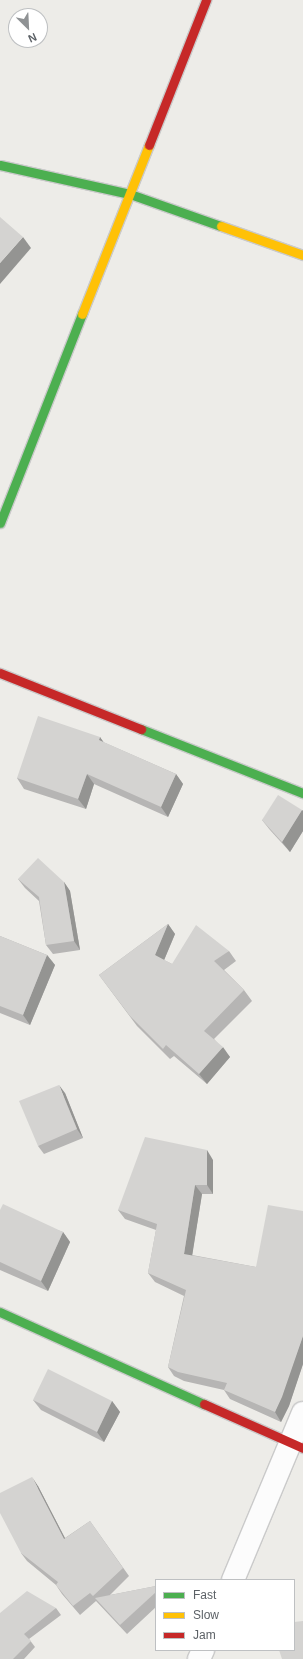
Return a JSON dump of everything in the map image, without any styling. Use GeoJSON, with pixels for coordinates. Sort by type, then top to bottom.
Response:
{"type":"FeatureCollection","features":[{"type":"Feature","properties":{"kind":"street"},"geometry":{"type":"LineString","coordinates":[[0,523],[206,0]]}},
{"type":"Feature","properties":{"kind":"street"},"geometry":{"type":"LineString","coordinates":[[0,164],[130,194],[303,255]]}},
{"type":"Feature","properties":{"kind":"street"},"geometry":{"type":"LineString","coordinates":[[0,673],[303,793]]}},
{"type":"Feature","properties":{"kind":"street"},"geometry":{"type":"LineString","coordinates":[[0,1312],[297,1446]]}},
{"type":"Feature","properties":{"kind":"street"},"geometry":{"type":"LineString","coordinates":[[233,1579],[297,1446],[303,1413]]}},
{"type":"Feature","properties":{"kind":"building"},"geometry":{"type":"Polygon","coordinates":[[[0,217],[23,237],[0,263],[0,217]]]}},
{"type":"Feature","properties":{"kind":"building"},"geometry":{"type":"Polygon","coordinates":[[[38,716],[100,737],[99,740],[176,774],[161,807],[87,774],[78,799],[17,778],[38,716]]]}},
{"type":"Feature","properties":{"kind":"building"},"geometry":{"type":"Polygon","coordinates":[[[278,795],[302,810],[282,842],[262,820],[278,795]]]}},
{"type":"Feature","properties":{"kind":"building"},"geometry":{"type":"Polygon","coordinates":[[[38,858],[64,882],[74,941],[46,945],[39,897],[18,879],[38,858]]]}},
{"type":"Feature","properties":{"kind":"building"},"geometry":{"type":"Polygon","coordinates":[[[168,924],[155,955],[172,964],[196,925],[229,951],[214,961],[244,990],[204,1031],[223,1047],[199,1074],[166,1045],[163,1049],[130,1016],[99,975],[168,924]]]}},
{"type":"Feature","properties":{"kind":"building"},"geometry":{"type":"Polygon","coordinates":[[[0,936],[47,955],[23,1015],[0,1006],[0,936]]]}},
{"type":"Feature","properties":{"kind":"building"},"geometry":{"type":"Polygon","coordinates":[[[59,1085],[77,1129],[38,1146],[19,1101],[59,1085]]]}},
{"type":"Feature","properties":{"kind":"building"},"geometry":{"type":"Polygon","coordinates":[[[145,1137],[207,1150],[207,1185],[195,1185],[184,1254],[256,1267],[268,1205],[303,1211],[303,1336],[282,1397],[275,1412],[224,1390],[227,1383],[178,1372],[168,1367],[186,1290],[148,1273],[157,1224],[118,1210],[145,1137]]]}},
{"type":"Feature","properties":{"kind":"building"},"geometry":{"type":"Polygon","coordinates":[[[3,1204],[63,1232],[41,1281],[0,1262],[0,1210],[3,1204]]]}},
{"type":"Feature","properties":{"kind":"building"},"geometry":{"type":"Polygon","coordinates":[[[48,1369],[112,1401],[97,1432],[33,1400],[48,1369]]]}},
{"type":"Feature","properties":{"kind":"building"},"geometry":{"type":"Polygon","coordinates":[[[32,1477],[64,1539],[90,1521],[123,1568],[93,1596],[90,1593],[73,1606],[56,1585],[58,1582],[21,1553],[0,1513],[0,1493],[32,1477]]]}},
{"type":"Feature","properties":{"kind":"building"},"geometry":{"type":"Polygon","coordinates":[[[155,1586],[155,1593],[120,1625],[95,1598],[155,1586]]]}},
{"type":"Feature","properties":{"kind":"building"},"geometry":{"type":"Polygon","coordinates":[[[27,1591],[56,1608],[24,1634],[31,1641],[13,1659],[0,1659],[0,1613],[27,1591]]]}},
{"type":"Feature","properties":{"kind":"building"},"geometry":{"type":"Polygon","coordinates":[[[303,1621],[303,1659],[282,1659],[279,1651],[295,1651],[295,1622],[303,1621]]]}},
{"type":"Feature","properties":{"kind":"traffic: fast"},"geometry":{"type":"LineString","coordinates":[[0,165],[130,194],[221,226]]}},
{"type":"Feature","properties":{"kind":"traffic: fast"},"geometry":{"type":"LineString","coordinates":[[0,523],[82,314]]}},
{"type":"Feature","properties":{"kind":"traffic: fast"},"geometry":{"type":"LineString","coordinates":[[141,729],[303,793]]}},
{"type":"Feature","properties":{"kind":"traffic: fast"},"geometry":{"type":"LineString","coordinates":[[0,1312],[204,1404]]}},
{"type":"Feature","properties":{"kind":"traffic: slow"},"geometry":{"type":"LineString","coordinates":[[82,314],[149,145]]}},
{"type":"Feature","properties":{"kind":"traffic: slow"},"geometry":{"type":"LineString","coordinates":[[221,226],[303,255]]}},
{"type":"Feature","properties":{"kind":"traffic: jam"},"geometry":{"type":"LineString","coordinates":[[149,145],[206,0]]}},
{"type":"Feature","properties":{"kind":"traffic: jam"},"geometry":{"type":"LineString","coordinates":[[0,673],[141,729]]}},
{"type":"Feature","properties":{"kind":"traffic: jam"},"geometry":{"type":"LineString","coordinates":[[204,1404],[303,1448]]}}]}
